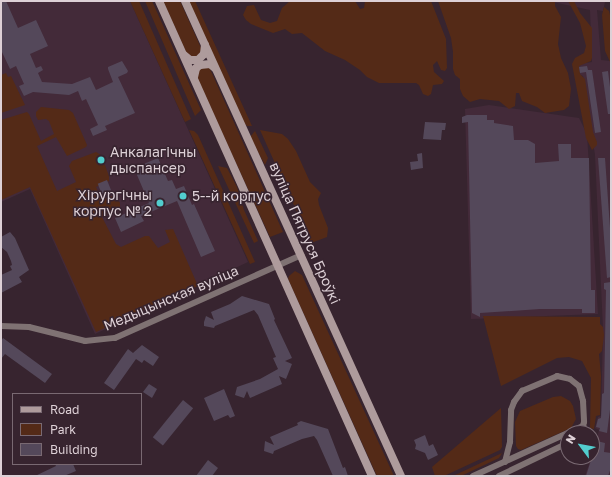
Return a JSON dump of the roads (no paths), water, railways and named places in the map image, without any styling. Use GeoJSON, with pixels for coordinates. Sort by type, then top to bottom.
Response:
{"type":"FeatureCollection","features":[{"type":"Feature","properties":{"kind":"main road"},"geometry":{"type":"LineString","coordinates":[[159,1],[372,476]]}},
{"type":"Feature","properties":{"kind":"main road","name":"вуліца Пятруся Броўкі"},"geometry":{"type":"LineString","coordinates":[[185,1],[401,476]]}},
{"type":"Feature","properties":{"kind":"main road"},"geometry":{"type":"LineString","coordinates":[[183,55],[190,60],[198,60],[204,54],[205,45]]}},
{"type":"Feature","properties":{"kind":"main road"},"geometry":{"type":"LineString","coordinates":[[194,77],[196,68],[200,64],[210,64],[215,68]]}},
{"type":"Feature","properties":{"kind":"street","name":"Медыцынская вуліца"},"geometry":{"type":"LineString","coordinates":[[1,326],[29,326],[85,341],[115,338],[277,264],[300,255]]}},
{"type":"Feature","properties":{"kind":"street"},"geometry":{"type":"LineString","coordinates":[[505,462],[510,442],[511,410],[514,402],[522,391],[557,376],[570,379],[579,386],[583,401],[583,425]]}},
{"type":"Feature","properties":{"kind":"street"},"geometry":{"type":"LineString","coordinates":[[473,476],[560,437]]}},
{"type":"Feature","properties":{"kind":"street"},"geometry":{"type":"LineString","coordinates":[[499,476],[560,447]]}},
{"type":"Feature","properties":{"kind":"place","name":"Анкалагічны дыспансер"},"geometry":{"type":"Point","coordinates":[101,160]}},
{"type":"Feature","properties":{"kind":"place","name":"5--й корпус"},"geometry":{"type":"Point","coordinates":[183,196]}},
{"type":"Feature","properties":{"kind":"place","name":"Хірургічны корпус № 2"},"geometry":{"type":"Point","coordinates":[160,203]}}]}
